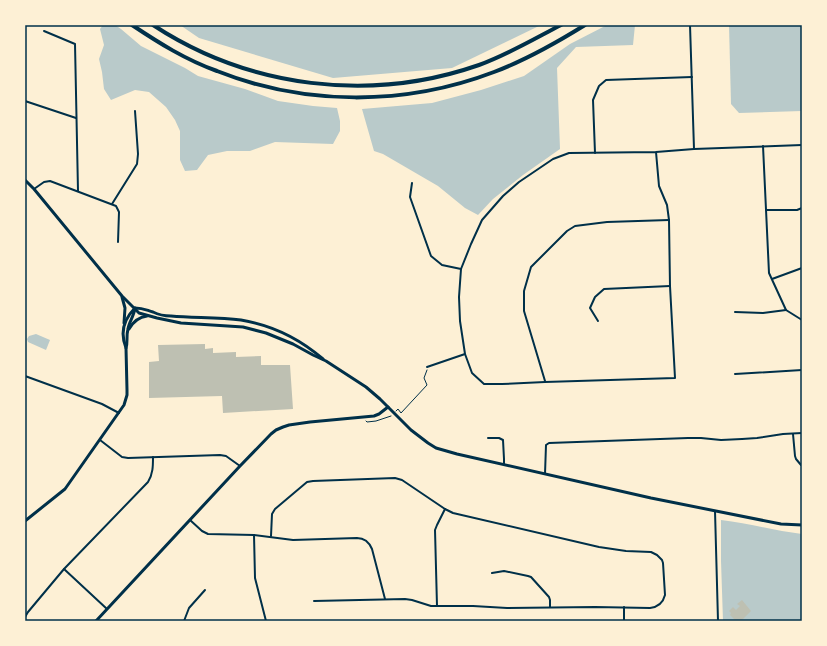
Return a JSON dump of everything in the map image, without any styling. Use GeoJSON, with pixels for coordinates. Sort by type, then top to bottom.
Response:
{"type":"FeatureCollection","features":[{"type":"Feature","properties":{"kind":"highway"},"geometry":{"type":"LineString","coordinates":[[132,25],[171,50],[216,71],[238,79],[295,93],[343,98],[379,97],[413,93],[455,85],[472,80],[533,55],[585,25]]}},
{"type":"Feature","properties":{"kind":"highway"},"geometry":{"type":"LineString","coordinates":[[153,25],[203,53],[245,69],[276,77],[315,83],[345,86],[382,86],[436,78],[481,64],[561,25]]}},
{"type":"Feature","properties":{"kind":"main road"},"geometry":{"type":"LineString","coordinates":[[25,180],[122,296],[140,313],[181,323],[234,326],[259,331],[293,344],[326,361]]}},
{"type":"Feature","properties":{"kind":"main road"},"geometry":{"type":"LineString","coordinates":[[122,296],[125,308],[123,342],[126,348]]}},
{"type":"Feature","properties":{"kind":"main road"},"geometry":{"type":"LineString","coordinates":[[25,521],[65,489],[124,405],[127,395],[127,334],[135,308]]}},
{"type":"Feature","properties":{"kind":"main road"},"geometry":{"type":"LineString","coordinates":[[124,325],[128,316],[135,308],[142,308],[156,314],[170,316],[232,319],[262,325],[295,339],[366,387],[415,433],[436,448],[644,497],[780,524],[802,525]]}},
{"type":"Feature","properties":{"kind":"main road"},"geometry":{"type":"LineString","coordinates":[[127,334],[130,326],[134,322],[140,318],[148,316]]}},
{"type":"Feature","properties":{"kind":"main road"},"geometry":{"type":"LineString","coordinates":[[96,621],[240,466],[276,430],[289,425],[310,422],[370,417],[379,414],[388,407]]}},
{"type":"Feature","properties":{"kind":"street"},"geometry":{"type":"LineString","coordinates":[[690,25],[694,149]]}},
{"type":"Feature","properties":{"kind":"street"},"geometry":{"type":"LineString","coordinates":[[44,31],[75,44],[78,191]]}},
{"type":"Feature","properties":{"kind":"street"},"geometry":{"type":"LineString","coordinates":[[595,153],[593,100],[599,86],[606,80],[692,77]]}},
{"type":"Feature","properties":{"kind":"street"},"geometry":{"type":"LineString","coordinates":[[25,101],[76,118]]}},
{"type":"Feature","properties":{"kind":"street"},"geometry":{"type":"LineString","coordinates":[[112,204],[137,164],[138,154],[135,111]]}},
{"type":"Feature","properties":{"kind":"street"},"geometry":{"type":"LineString","coordinates":[[656,152],[658,186],[666,205],[669,220],[670,286],[675,378],[484,384],[472,373],[465,354],[460,321],[459,297],[461,269],[482,220],[503,196],[519,182],[553,159],[569,153],[656,152],[802,145]]}},
{"type":"Feature","properties":{"kind":"street"},"geometry":{"type":"LineString","coordinates":[[763,146],[769,273],[786,310],[802,320]]}},
{"type":"Feature","properties":{"kind":"street"},"geometry":{"type":"LineString","coordinates":[[34,189],[40,184],[50,181],[116,206],[119,212],[118,242]]}},
{"type":"Feature","properties":{"kind":"street"},"geometry":{"type":"LineString","coordinates":[[412,183],[410,197],[431,256],[442,265],[461,269]]}},
{"type":"Feature","properties":{"kind":"street"},"geometry":{"type":"LineString","coordinates":[[766,210],[797,210],[802,208]]}},
{"type":"Feature","properties":{"kind":"street"},"geometry":{"type":"LineString","coordinates":[[545,382],[524,311],[524,291],[531,267],[567,231],[575,226],[607,222],[669,220]]}},
{"type":"Feature","properties":{"kind":"street"},"geometry":{"type":"LineString","coordinates":[[772,280],[802,268]]}},
{"type":"Feature","properties":{"kind":"street"},"geometry":{"type":"LineString","coordinates":[[598,321],[590,308],[595,297],[604,289],[670,286]]}},
{"type":"Feature","properties":{"kind":"street"},"geometry":{"type":"LineString","coordinates":[[735,312],[763,313],[786,310]]}},
{"type":"Feature","properties":{"kind":"street"},"geometry":{"type":"LineString","coordinates":[[427,367],[465,354]]}},
{"type":"Feature","properties":{"kind":"street"},"geometry":{"type":"LineString","coordinates":[[735,374],[802,370]]}},
{"type":"Feature","properties":{"kind":"street"},"geometry":{"type":"LineString","coordinates":[[25,376],[102,404],[119,413]]}},
{"type":"Feature","properties":{"kind":"street"},"geometry":{"type":"LineString","coordinates":[[545,474],[546,445],[549,443],[688,438],[721,440],[802,433]]}},
{"type":"Feature","properties":{"kind":"street"},"geometry":{"type":"LineString","coordinates":[[793,434],[795,456],[801,465]]}},
{"type":"Feature","properties":{"kind":"street"},"geometry":{"type":"LineString","coordinates":[[488,438],[500,438],[503,440],[504,464]]}},
{"type":"Feature","properties":{"kind":"street"},"geometry":{"type":"LineString","coordinates":[[100,440],[122,457],[220,455],[226,456],[240,466]]}},
{"type":"Feature","properties":{"kind":"street"},"geometry":{"type":"LineString","coordinates":[[25,617],[64,569],[148,482],[153,470],[153,457]]}},
{"type":"Feature","properties":{"kind":"street"},"geometry":{"type":"LineString","coordinates":[[271,536],[272,514],[275,509],[308,482],[395,478],[406,482],[453,513],[599,547],[626,551],[651,552],[662,560],[665,595],[663,602],[658,606],[650,608],[508,608],[430,606],[409,600],[385,599],[314,601]]}},
{"type":"Feature","properties":{"kind":"street"},"geometry":{"type":"LineString","coordinates":[[437,606],[436,530],[445,509]]}},
{"type":"Feature","properties":{"kind":"street"},"geometry":{"type":"LineString","coordinates":[[715,511],[718,621]]}},
{"type":"Feature","properties":{"kind":"street"},"geometry":{"type":"LineString","coordinates":[[190,520],[202,531],[208,534],[271,536],[293,540],[360,538],[366,540],[372,549],[385,599]]}},
{"type":"Feature","properties":{"kind":"street"},"geometry":{"type":"LineString","coordinates":[[254,535],[255,578],[266,621]]}},
{"type":"Feature","properties":{"kind":"street"},"geometry":{"type":"LineString","coordinates":[[366,540],[369,536]]}},
{"type":"Feature","properties":{"kind":"street"},"geometry":{"type":"LineString","coordinates":[[64,569],[107,609]]}},
{"type":"Feature","properties":{"kind":"street"},"geometry":{"type":"LineString","coordinates":[[492,573],[504,571],[528,576],[549,597],[550,608]]}},
{"type":"Feature","properties":{"kind":"street"},"geometry":{"type":"LineString","coordinates":[[184,621],[189,608],[206,590]]}},
{"type":"Feature","properties":{"kind":"street"},"geometry":{"type":"LineString","coordinates":[[624,607],[624,621]]}},
{"type":"Feature","properties":{"kind":"path"},"geometry":{"type":"LineString","coordinates":[[398,409],[401,413],[427,385],[424,378],[427,367]]}},
{"type":"Feature","properties":{"kind":"path"},"geometry":{"type":"LineString","coordinates":[[367,422],[376,421],[391,416]]}},
{"type":"Feature","properties":{"kind":"shaded area"},"geometry":{"type":"Polygon","coordinates":[[[103,25],[115,25],[141,46],[198,76],[245,89],[278,101],[337,108],[340,121],[340,131],[333,144],[275,142],[250,151],[227,151],[208,155],[197,170],[185,171],[180,160],[180,131],[175,120],[166,107],[149,92],[135,90],[111,100],[104,89],[99,59],[104,45],[100,29],[103,25]]]}},
{"type":"Feature","properties":{"kind":"shaded area"},"geometry":{"type":"Polygon","coordinates":[[[180,25],[541,25],[452,68],[333,78],[199,38],[180,25]]]}},
{"type":"Feature","properties":{"kind":"shaded area"},"geometry":{"type":"Polygon","coordinates":[[[607,25],[635,25],[633,45],[576,47],[557,68],[560,149],[523,175],[493,199],[478,215],[465,208],[438,186],[383,154],[374,151],[362,109],[432,103],[481,90],[524,76],[570,44],[607,25]]]}},
{"type":"Feature","properties":{"kind":"shaded area"},"geometry":{"type":"Polygon","coordinates":[[[729,25],[802,25],[802,111],[739,113],[731,104],[729,25]]]}},
{"type":"Feature","properties":{"kind":"shaded area"},"geometry":{"type":"Polygon","coordinates":[[[36,334],[50,340],[46,350],[28,342],[27,339],[29,336],[36,334]]]}},
{"type":"Feature","properties":{"kind":"shaded area"},"geometry":{"type":"Polygon","coordinates":[[[721,520],[802,534],[802,621],[723,621],[721,520]]]}},
{"type":"Feature","properties":{"kind":"building"},"geometry":{"type":"Polygon","coordinates":[[[205,344],[205,349],[213,348],[213,353],[236,352],[236,357],[261,356],[261,365],[290,365],[293,409],[223,413],[222,396],[149,398],[149,362],[159,361],[158,345],[205,344]]]}},
{"type":"Feature","properties":{"kind":"building"},"geometry":{"type":"Polygon","coordinates":[[[742,600],[751,611],[741,621],[736,621],[730,615],[731,613],[729,611],[733,607],[736,610],[740,606],[737,604],[742,600]]]}}]}
